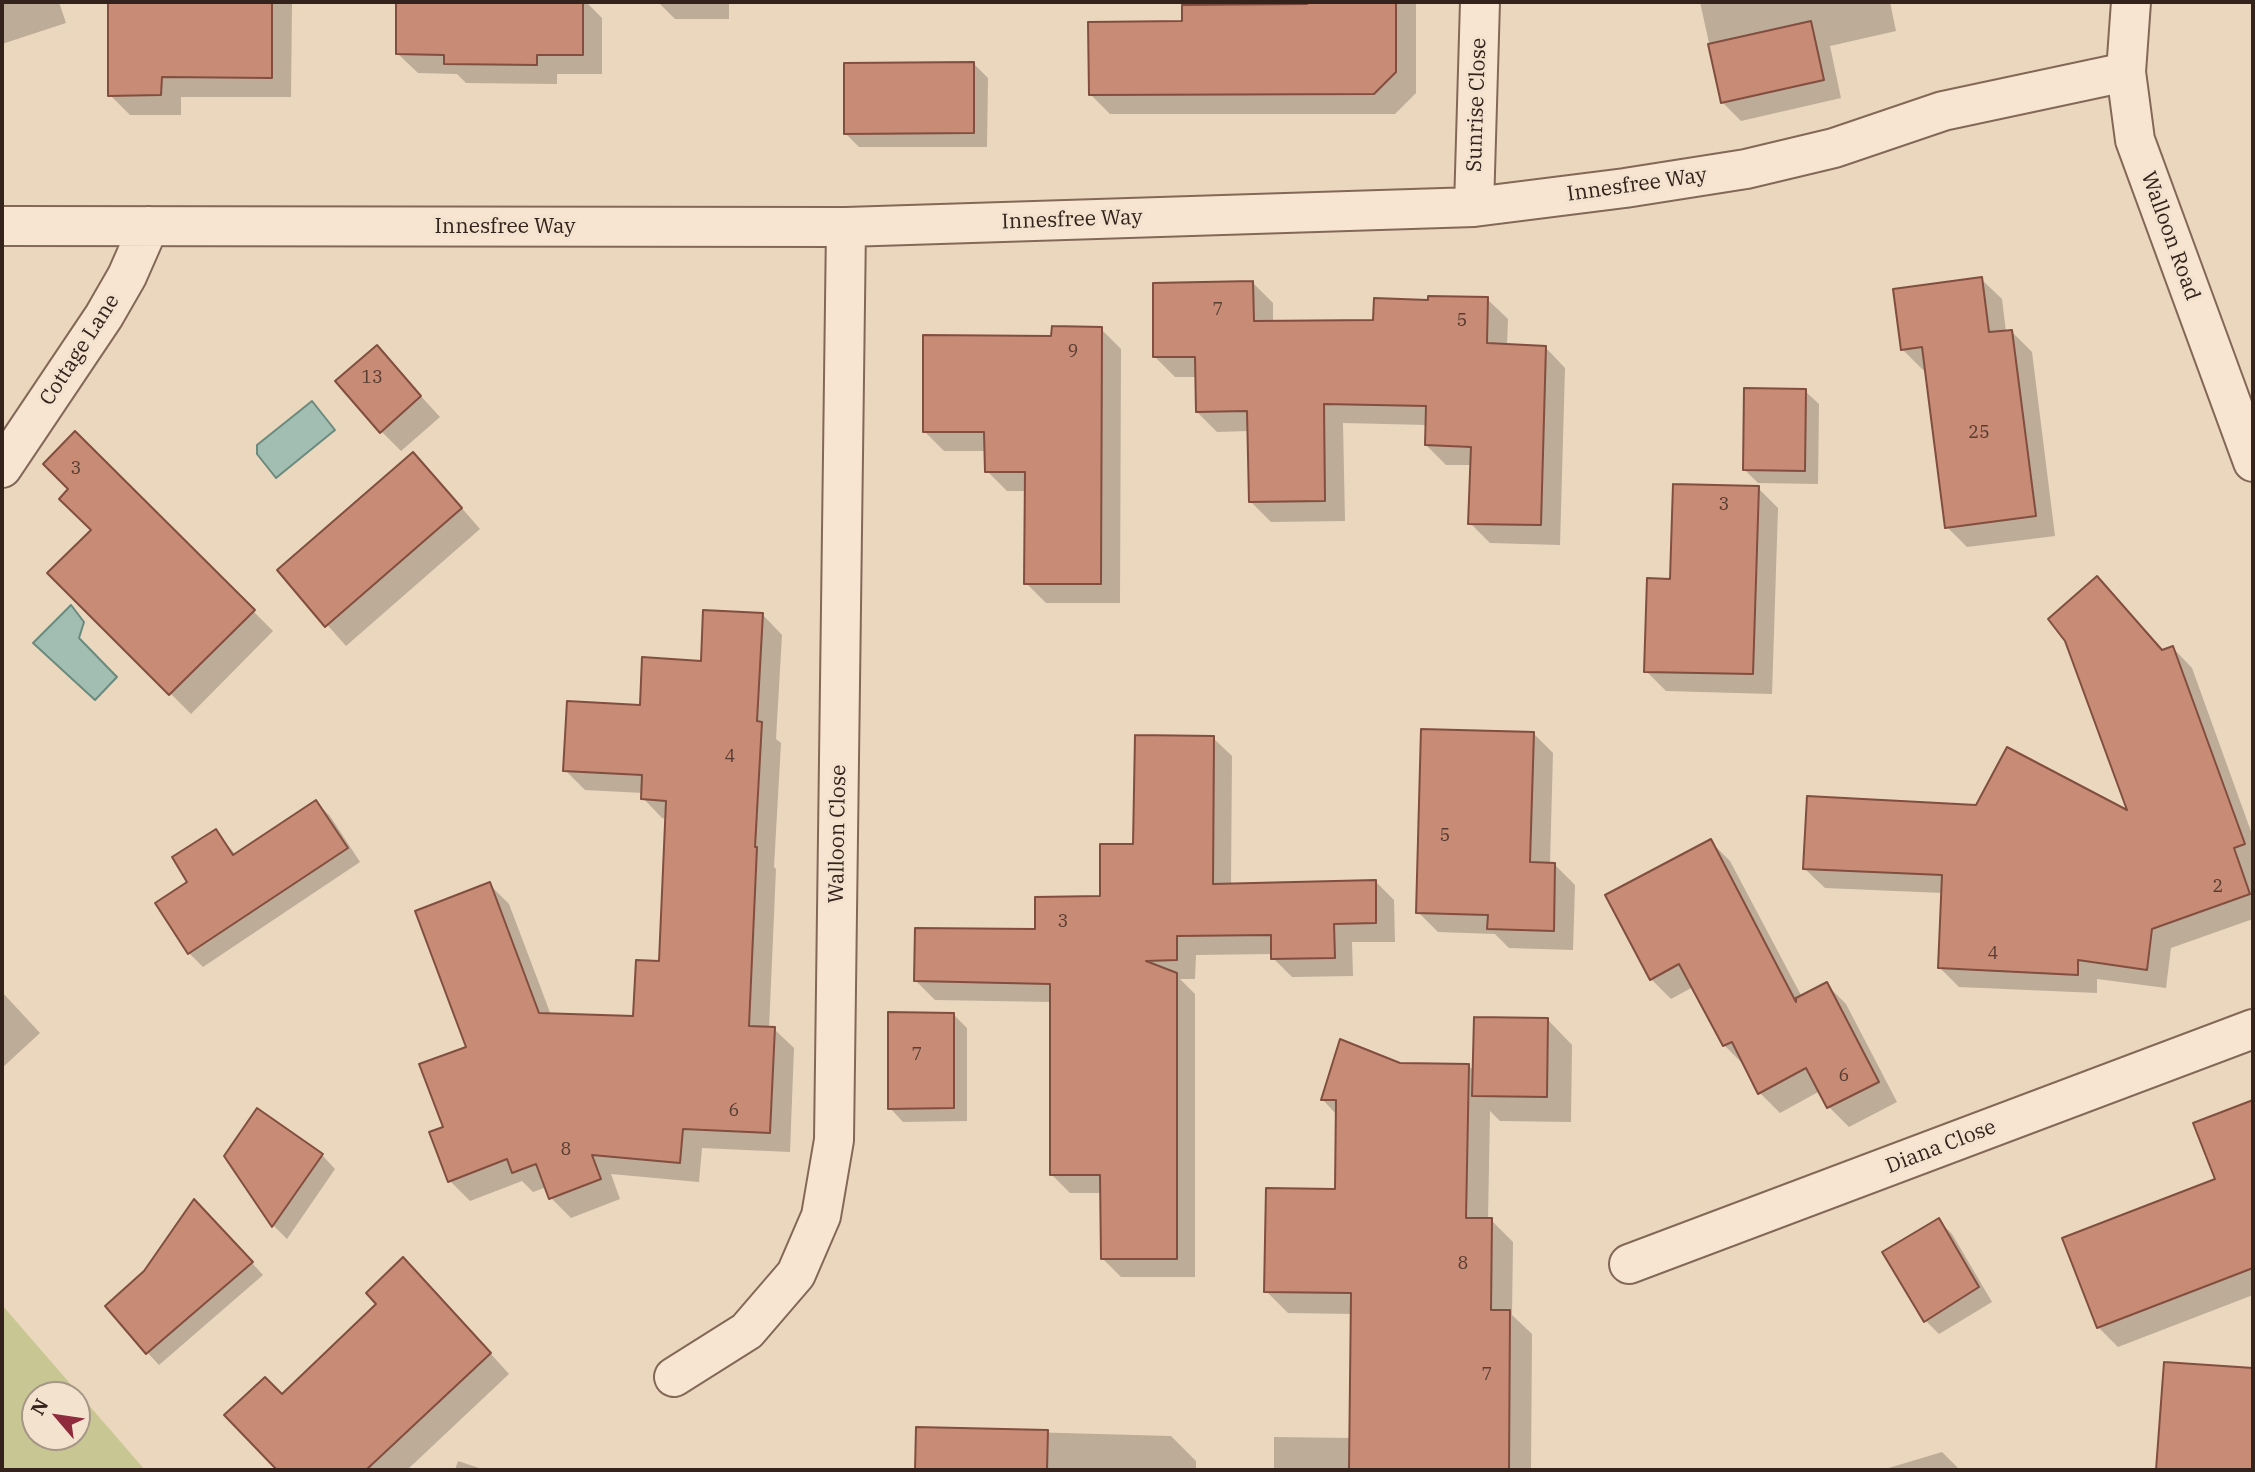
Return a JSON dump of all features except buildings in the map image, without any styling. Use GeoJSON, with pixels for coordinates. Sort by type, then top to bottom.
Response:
{"type":"FeatureCollection","features":[{"type":"Feature","properties":{"kind":"street","name":"Sunrise Close"},"geometry":{"type":"LineString","coordinates":[[1474,207],[1480,2]]}},
{"type":"Feature","properties":{"kind":"street","name":"Walloon Road"},"geometry":{"type":"LineString","coordinates":[[2132,2],[2126,72],[2135,140],[2253,462]]}},
{"type":"Feature","properties":{"kind":"street","name":"Innesfree Way"},"geometry":{"type":"LineString","coordinates":[[2,226],[846,227],[1474,207],[1746,169],[1834,148],[1943,111],[2126,72]]}},
{"type":"Feature","properties":{"kind":"street","name":"Cottage Lane"},"geometry":{"type":"LineString","coordinates":[[2,468],[104,316],[127,276],[149,226]]}},
{"type":"Feature","properties":{"kind":"street","name":"Walloon Close"},"geometry":{"type":"LineString","coordinates":[[674,1377],[747,1331],[796,1274],[821,1216],[834,1140],[846,227]]}},
{"type":"Feature","properties":{"kind":"street","name":"Diana Close"},"geometry":{"type":"LineString","coordinates":[[1629,1264],[2253,1029]]}},
{"type":"Feature","properties":{"kind":"shaded area"},"geometry":{"type":"Polygon","coordinates":[[[312,401],[335,430],[276,478],[257,454],[257,445],[312,401]]]}},
{"type":"Feature","properties":{"kind":"shaded area"},"geometry":{"type":"Polygon","coordinates":[[[71,605],[84,622],[79,638],[117,677],[95,700],[33,643],[71,605]]]}},
{"type":"Feature","properties":{"kind":"shaded area"},"geometry":{"type":"Polygon","coordinates":[[[2,1305],[68,1381],[21,1381],[21,1451],[91,1451],[91,1408],[145,1470],[2,1470],[2,1305]]]}}]}
